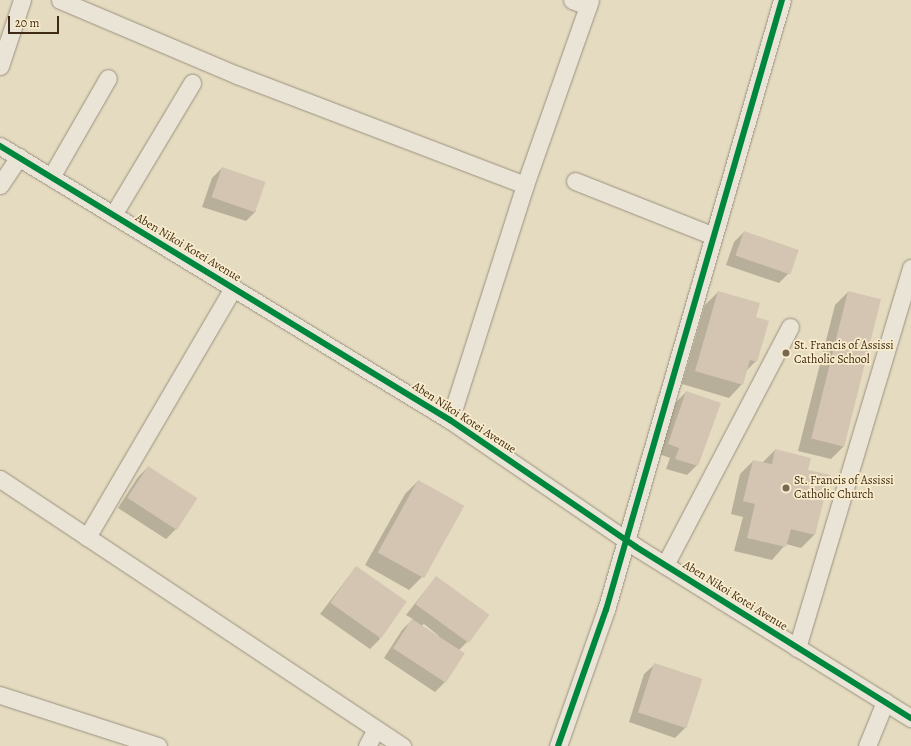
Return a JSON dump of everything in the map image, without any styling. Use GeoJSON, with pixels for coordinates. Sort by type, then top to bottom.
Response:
{"type":"FeatureCollection","features":[{"type":"Feature","properties":{"kind":"street"},"geometry":{"type":"LineString","coordinates":[[0,66],[22,0]]}},
{"type":"Feature","properties":{"kind":"street"},"geometry":{"type":"LineString","coordinates":[[60,0],[217,68],[525,185]]}},
{"type":"Feature","properties":{"kind":"street"},"geometry":{"type":"LineString","coordinates":[[450,420],[525,185],[589,3],[572,0]]}},
{"type":"Feature","properties":{"kind":"street"},"geometry":{"type":"LineString","coordinates":[[558,746],[606,610],[625,539],[782,0]]}},
{"type":"Feature","properties":{"kind":"street"},"geometry":{"type":"LineString","coordinates":[[51,177],[108,78]]}},
{"type":"Feature","properties":{"kind":"street"},"geometry":{"type":"LineString","coordinates":[[113,215],[192,83]]}},
{"type":"Feature","properties":{"kind":"street","name":"Aben Nikoi Kotei Avenue"},"geometry":{"type":"LineString","coordinates":[[0,146],[450,420],[665,565],[911,718]]}},
{"type":"Feature","properties":{"kind":"street"},"geometry":{"type":"LineString","coordinates":[[0,185],[19,157]]}},
{"type":"Feature","properties":{"kind":"street"},"geometry":{"type":"LineString","coordinates":[[575,181],[714,236]]}},
{"type":"Feature","properties":{"kind":"street"},"geometry":{"type":"LineString","coordinates":[[797,648],[911,268]]}},
{"type":"Feature","properties":{"kind":"street"},"geometry":{"type":"LineString","coordinates":[[87,537],[233,288]]}},
{"type":"Feature","properties":{"kind":"street"},"geometry":{"type":"LineString","coordinates":[[665,565],[790,327]]}},
{"type":"Feature","properties":{"kind":"street"},"geometry":{"type":"LineString","coordinates":[[0,479],[402,746]]}},
{"type":"Feature","properties":{"kind":"street"},"geometry":{"type":"LineString","coordinates":[[0,695],[158,746]]}},
{"type":"Feature","properties":{"kind":"street"},"geometry":{"type":"LineString","coordinates":[[868,746],[885,702]]}},
{"type":"Feature","properties":{"kind":"street"},"geometry":{"type":"LineString","coordinates":[[367,746],[376,729]]}},
{"type":"Feature","properties":{"kind":"building"},"geometry":{"type":"Polygon","coordinates":[[[222,167],[265,182],[255,212],[212,197],[222,167]]]}},
{"type":"Feature","properties":{"kind":"building"},"geometry":{"type":"Polygon","coordinates":[[[744,231],[799,250],[790,274],[736,256],[744,231]]]}},
{"type":"Feature","properties":{"kind":"building"},"geometry":{"type":"Polygon","coordinates":[[[718,291],[760,303],[756,317],[769,321],[757,362],[750,360],[743,385],[695,371],[718,291]]]}},
{"type":"Feature","properties":{"kind":"building"},"geometry":{"type":"Polygon","coordinates":[[[848,291],[881,299],[844,447],[811,438],[848,291]]]}},
{"type":"Feature","properties":{"kind":"building"},"geometry":{"type":"Polygon","coordinates":[[[686,391],[721,403],[698,466],[675,459],[679,448],[668,444],[686,391]]]}},
{"type":"Feature","properties":{"kind":"building","name":"St. Francis of Assissi Catholic Church"},"geometry":{"type":"Polygon","coordinates":[[[775,449],[811,458],[808,470],[830,475],[815,535],[791,529],[786,547],[747,538],[755,504],[743,501],[753,460],[772,464],[775,449]]]}},
{"type":"Feature","properties":{"kind":"building"},"geometry":{"type":"Polygon","coordinates":[[[148,466],[197,498],[177,530],[127,498],[148,466]]]}},
{"type":"Feature","properties":{"kind":"building"},"geometry":{"type":"Polygon","coordinates":[[[418,480],[464,506],[424,578],[378,553],[418,480]]]}},
{"type":"Feature","properties":{"kind":"building"},"geometry":{"type":"Polygon","coordinates":[[[356,566],[407,602],[381,638],[330,603],[356,566]]]}},
{"type":"Feature","properties":{"kind":"building"},"geometry":{"type":"Polygon","coordinates":[[[436,576],[489,615],[469,643],[415,604],[436,576]]]}},
{"type":"Feature","properties":{"kind":"building"},"geometry":{"type":"Polygon","coordinates":[[[412,619],[465,653],[446,683],[393,648],[412,619]]]}},
{"type":"Feature","properties":{"kind":"building"},"geometry":{"type":"Polygon","coordinates":[[[654,663],[703,679],[686,728],[638,712],[654,663]]]}},
{"type":"Feature","properties":{"kind":"cycle path"},"geometry":{"type":"LineString","coordinates":[[558,746],[606,610],[782,0]]}},
{"type":"Feature","properties":{"kind":"cycle path"},"geometry":{"type":"LineString","coordinates":[[0,146],[450,420],[636,547],[911,718]]}},
{"type":"Feature","properties":{"kind":"place","name":"St. Francis of Assissi Catholic School"},"geometry":{"type":"Point","coordinates":[786,353]}},
{"type":"Feature","properties":{"kind":"place","name":"St. Francis of Assissi Catholic Church"},"geometry":{"type":"Point","coordinates":[786,488]}}]}
